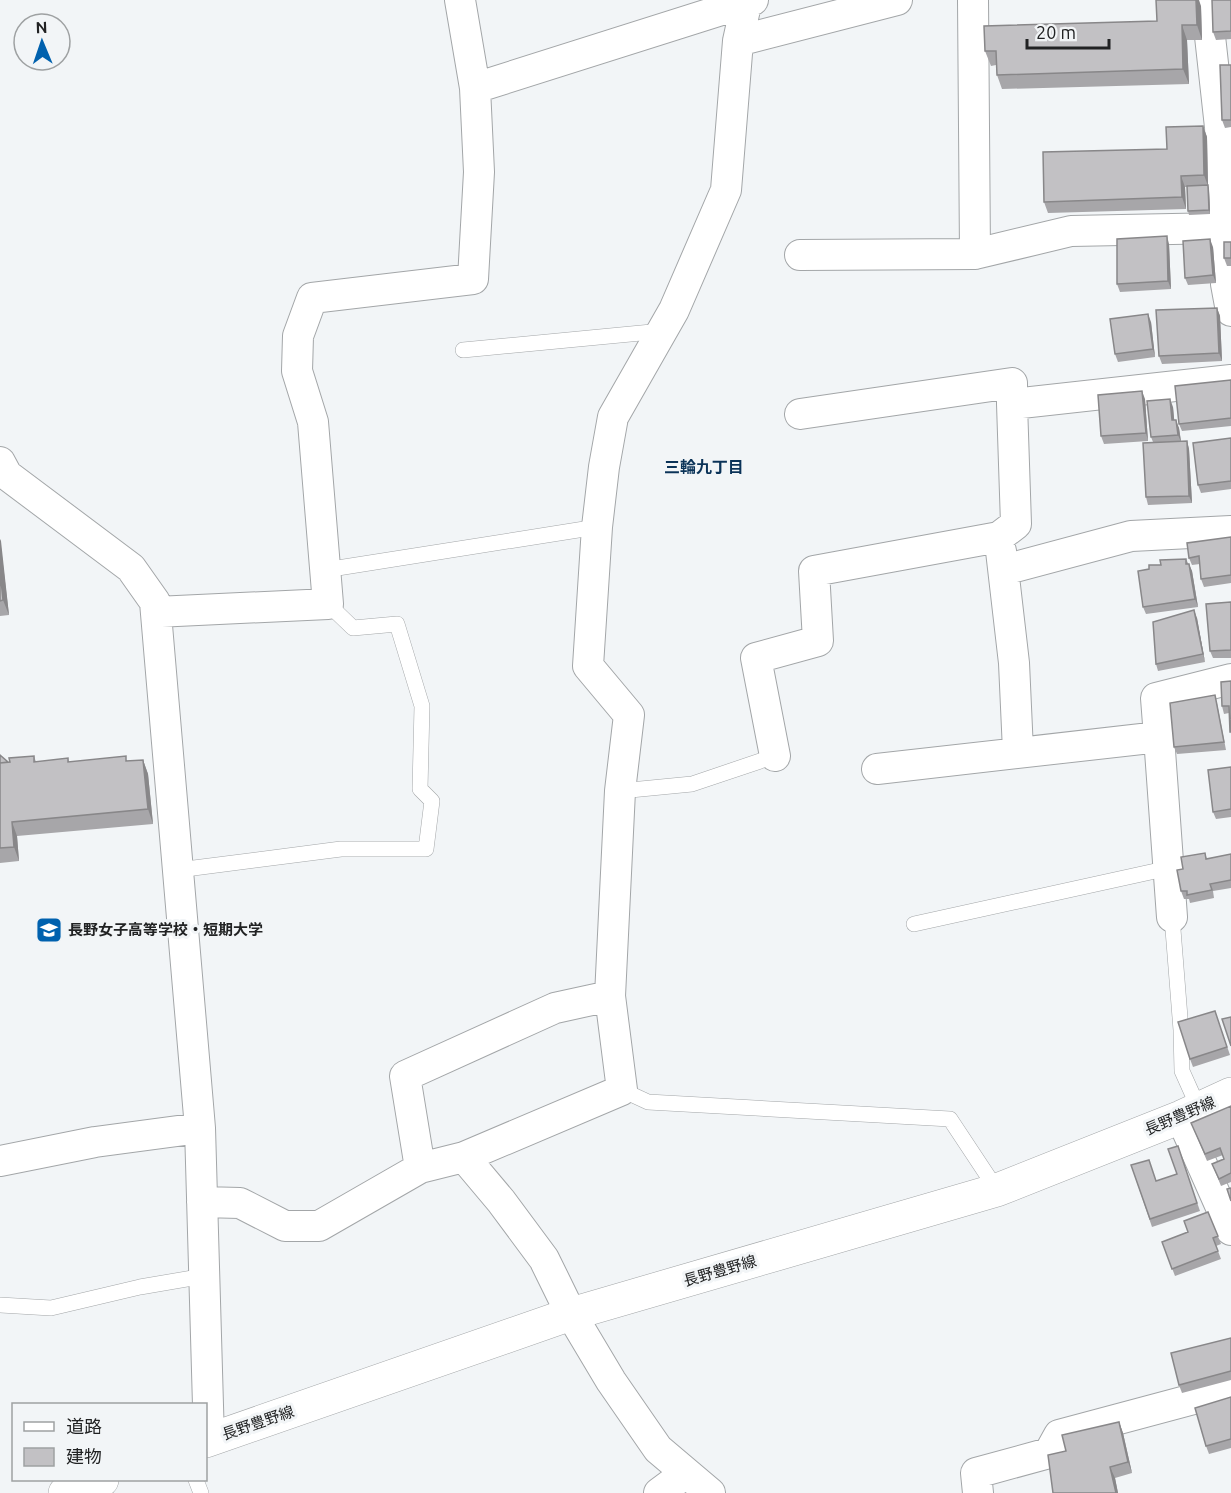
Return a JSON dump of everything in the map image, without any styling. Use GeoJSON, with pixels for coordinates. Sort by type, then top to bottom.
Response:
{"type":"FeatureCollection","features":[{"type":"Feature","properties":{"kind":"main road","name":"長野豊野線"},"geometry":{"type":"LineString","coordinates":[[207,1441],[572,1314],[997,1190],[1190,1113],[1231,1094]]}},
{"type":"Feature","properties":{"kind":"main road"},"geometry":{"type":"LineString","coordinates":[[65,1493],[97,1481]]}},
{"type":"Feature","properties":{"kind":"street"},"geometry":{"type":"LineString","coordinates":[[156,612],[328,604],[313,422],[297,371],[298,336],[312,298],[473,279],[479,172],[475,88],[460,0]]}},
{"type":"Feature","properties":{"kind":"street"},"geometry":{"type":"LineString","coordinates":[[475,88],[749,0]]}},
{"type":"Feature","properties":{"kind":"street"},"geometry":{"type":"LineString","coordinates":[[202,1202],[240,1203],[285,1226],[320,1226],[420,1168],[464,1157],[622,1090],[610,996],[620,791],[629,715],[588,666],[597,527],[613,417],[674,310],[726,190],[738,41],[749,0]]}},
{"type":"Feature","properties":{"kind":"street"},"geometry":{"type":"LineString","coordinates":[[738,41],[897,0]]}},
{"type":"Feature","properties":{"kind":"street"},"geometry":{"type":"LineString","coordinates":[[973,0],[975,254]]}},
{"type":"Feature","properties":{"kind":"street"},"geometry":{"type":"LineString","coordinates":[[1206,0],[1220,127],[1226,235],[1226,284],[1231,311]]}},
{"type":"Feature","properties":{"kind":"street"},"geometry":{"type":"LineString","coordinates":[[800,255],[975,254],[1071,231],[1226,235]]}},
{"type":"Feature","properties":{"kind":"street"},"geometry":{"type":"LineString","coordinates":[[1012,404],[1231,380]]}},
{"type":"Feature","properties":{"kind":"street"},"geometry":{"type":"LineString","coordinates":[[775,756],[756,658],[818,641],[814,571],[999,537],[1016,524],[1012,383],[800,414]]}},
{"type":"Feature","properties":{"kind":"street"},"geometry":{"type":"LineString","coordinates":[[0,462],[7,476],[130,568],[155,602],[200,1128],[206,1403]]}},
{"type":"Feature","properties":{"kind":"street"},"geometry":{"type":"LineString","coordinates":[[1004,570],[1131,536],[1231,531]]}},
{"type":"Feature","properties":{"kind":"street"},"geometry":{"type":"LineString","coordinates":[[999,537],[1014,663],[1018,751]]}},
{"type":"Feature","properties":{"kind":"street"},"geometry":{"type":"LineString","coordinates":[[1172,917],[1156,698],[1231,679]]}},
{"type":"Feature","properties":{"kind":"street"},"geometry":{"type":"LineString","coordinates":[[877,769],[1018,751],[1159,737]]}},
{"type":"Feature","properties":{"kind":"street"},"geometry":{"type":"LineString","coordinates":[[420,1168],[405,1076],[555,1008],[610,996]]}},
{"type":"Feature","properties":{"kind":"street"},"geometry":{"type":"LineString","coordinates":[[1190,1113],[1231,1230]]}},
{"type":"Feature","properties":{"kind":"street"},"geometry":{"type":"LineString","coordinates":[[0,1161],[95,1142],[200,1128]]}},
{"type":"Feature","properties":{"kind":"street"},"geometry":{"type":"LineString","coordinates":[[464,1157],[501,1201],[544,1259],[572,1314],[611,1381],[658,1449],[710,1493]]}},
{"type":"Feature","properties":{"kind":"street"},"geometry":{"type":"LineString","coordinates":[[978,1493],[976,1473],[1049,1453],[1059,1435],[1231,1389]]}},
{"type":"Feature","properties":{"kind":"street"},"geometry":{"type":"LineString","coordinates":[[659,1493],[686,1473]]}},
{"type":"Feature","properties":{"kind":"lane"},"geometry":{"type":"LineString","coordinates":[[463,350],[662,330]]}},
{"type":"Feature","properties":{"kind":"lane"},"geometry":{"type":"LineString","coordinates":[[325,570],[597,527]]}},
{"type":"Feature","properties":{"kind":"lane"},"geometry":{"type":"LineString","coordinates":[[178,870],[341,849],[426,849],[432,801],[420,789],[422,706],[397,624],[352,628],[328,604]]}},
{"type":"Feature","properties":{"kind":"lane"},"geometry":{"type":"LineString","coordinates":[[620,791],[692,784],[775,756]]}},
{"type":"Feature","properties":{"kind":"lane"},"geometry":{"type":"LineString","coordinates":[[914,924],[1169,868]]}},
{"type":"Feature","properties":{"kind":"lane"},"geometry":{"type":"LineString","coordinates":[[1172,917],[1182,1071],[1190,1113]]}},
{"type":"Feature","properties":{"kind":"lane"},"geometry":{"type":"LineString","coordinates":[[622,1090],[648,1102],[950,1119],[997,1190]]}},
{"type":"Feature","properties":{"kind":"lane"},"geometry":{"type":"LineString","coordinates":[[0,1305],[51,1308],[140,1287],[204,1276]]}},
{"type":"Feature","properties":{"kind":"building"},"geometry":{"type":"Polygon","coordinates":[[[1156,0],[1196,0],[1197,25],[1182,25],[1183,69],[997,75],[996,51],[985,51],[984,26],[1157,21],[1156,0]]]}},
{"type":"Feature","properties":{"kind":"building"},"geometry":{"type":"Polygon","coordinates":[[[1212,0],[1231,0],[1231,31],[1213,32],[1212,0]]]}},
{"type":"Feature","properties":{"kind":"building"},"geometry":{"type":"Polygon","coordinates":[[[1220,65],[1231,65],[1231,120],[1222,120],[1220,65]]]}},
{"type":"Feature","properties":{"kind":"building"},"geometry":{"type":"Polygon","coordinates":[[[1203,126],[1204,175],[1181,176],[1182,197],[1044,202],[1043,152],[1167,149],[1166,127],[1203,126]]]}},
{"type":"Feature","properties":{"kind":"building"},"geometry":{"type":"Polygon","coordinates":[[[1208,185],[1209,210],[1188,211],[1187,186],[1208,185]]]}},
{"type":"Feature","properties":{"kind":"building"},"geometry":{"type":"Polygon","coordinates":[[[1167,236],[1168,281],[1117,284],[1117,239],[1167,236]]]}},
{"type":"Feature","properties":{"kind":"building"},"geometry":{"type":"Polygon","coordinates":[[[1210,239],[1213,275],[1185,278],[1183,241],[1210,239]]]}},
{"type":"Feature","properties":{"kind":"building"},"geometry":{"type":"Polygon","coordinates":[[[1224,242],[1231,242],[1231,258],[1224,258],[1224,242]]]}},
{"type":"Feature","properties":{"kind":"building"},"geometry":{"type":"Polygon","coordinates":[[[1217,308],[1219,353],[1159,356],[1156,310],[1217,308]]]}},
{"type":"Feature","properties":{"kind":"building"},"geometry":{"type":"Polygon","coordinates":[[[1148,314],[1153,349],[1115,354],[1110,319],[1148,314]]]}},
{"type":"Feature","properties":{"kind":"building"},"geometry":{"type":"Polygon","coordinates":[[[1231,380],[1231,418],[1179,424],[1175,386],[1231,380]]]}},
{"type":"Feature","properties":{"kind":"building"},"geometry":{"type":"Polygon","coordinates":[[[1142,391],[1146,433],[1101,436],[1098,395],[1142,391]]]}},
{"type":"Feature","properties":{"kind":"building"},"geometry":{"type":"Polygon","coordinates":[[[1170,399],[1172,420],[1176,420],[1178,435],[1151,437],[1147,401],[1170,399]]]}},
{"type":"Feature","properties":{"kind":"building"},"geometry":{"type":"Polygon","coordinates":[[[1231,438],[1231,481],[1198,485],[1193,443],[1231,438]]]}},
{"type":"Feature","properties":{"kind":"building"},"geometry":{"type":"Polygon","coordinates":[[[1187,441],[1189,496],[1146,497],[1143,443],[1187,441]]]}},
{"type":"Feature","properties":{"kind":"building"},"geometry":{"type":"Polygon","coordinates":[[[1231,537],[1231,575],[1201,579],[1199,556],[1189,558],[1187,543],[1231,537]]]}},
{"type":"Feature","properties":{"kind":"building"},"geometry":{"type":"Polygon","coordinates":[[[1186,559],[1186,564],[1189,564],[1195,599],[1143,607],[1138,571],[1149,569],[1149,565],[1161,565],[1160,560],[1186,559]]]}},
{"type":"Feature","properties":{"kind":"building"},"geometry":{"type":"Polygon","coordinates":[[[0,570],[3,600],[0,601],[0,570]]]}},
{"type":"Feature","properties":{"kind":"building"},"geometry":{"type":"Polygon","coordinates":[[[1231,602],[1231,650],[1210,651],[1206,604],[1231,602]]]}},
{"type":"Feature","properties":{"kind":"building"},"geometry":{"type":"Polygon","coordinates":[[[1194,610],[1203,654],[1156,664],[1153,622],[1194,610]]]}},
{"type":"Feature","properties":{"kind":"building"},"geometry":{"type":"Polygon","coordinates":[[[1231,681],[1230,732],[1229,706],[1222,706],[1221,682],[1231,681]]]}},
{"type":"Feature","properties":{"kind":"building"},"geometry":{"type":"Polygon","coordinates":[[[1215,695],[1224,742],[1174,747],[1170,703],[1215,695]]]}},
{"type":"Feature","properties":{"kind":"building"},"geometry":{"type":"Polygon","coordinates":[[[0,755],[8,762],[0,763],[0,755]]]}},
{"type":"Feature","properties":{"kind":"building"},"geometry":{"type":"Polygon","coordinates":[[[34,756],[34,762],[68,758],[68,762],[126,756],[126,761],[143,760],[148,809],[12,822],[14,847],[0,848],[0,763],[10,762],[9,758],[34,756]]]}},
{"type":"Feature","properties":{"kind":"building"},"geometry":{"type":"Polygon","coordinates":[[[1231,767],[1231,809],[1213,812],[1208,770],[1231,767]]]}},
{"type":"Feature","properties":{"kind":"building"},"geometry":{"type":"Polygon","coordinates":[[[1205,853],[1206,859],[1231,854],[1231,880],[1210,884],[1212,890],[1187,895],[1187,891],[1181,891],[1177,870],[1183,869],[1181,857],[1205,853]]]}},
{"type":"Feature","properties":{"kind":"building"},"geometry":{"type":"Polygon","coordinates":[[[1215,1011],[1227,1047],[1190,1059],[1178,1022],[1215,1011]]]}},
{"type":"Feature","properties":{"kind":"building"},"geometry":{"type":"Polygon","coordinates":[[[1231,1017],[1231,1046],[1222,1019],[1231,1017]]]}},
{"type":"Feature","properties":{"kind":"building"},"geometry":{"type":"Polygon","coordinates":[[[1231,1106],[1231,1173],[1219,1179],[1212,1164],[1224,1159],[1220,1148],[1205,1154],[1191,1123],[1231,1106]]]}},
{"type":"Feature","properties":{"kind":"building"},"geometry":{"type":"Polygon","coordinates":[[[1178,1146],[1197,1203],[1150,1219],[1131,1165],[1149,1160],[1156,1181],[1177,1174],[1168,1149],[1178,1146]]]}},
{"type":"Feature","properties":{"kind":"building"},"geometry":{"type":"Polygon","coordinates":[[[1231,1188],[1231,1201],[1227,1189],[1231,1188]]]}},
{"type":"Feature","properties":{"kind":"building"},"geometry":{"type":"Polygon","coordinates":[[[1208,1212],[1218,1236],[1213,1238],[1218,1251],[1172,1269],[1162,1242],[1188,1232],[1184,1221],[1208,1212]]]}},
{"type":"Feature","properties":{"kind":"building"},"geometry":{"type":"Polygon","coordinates":[[[1231,1338],[1231,1371],[1179,1385],[1171,1353],[1231,1338]]]}},
{"type":"Feature","properties":{"kind":"building"},"geometry":{"type":"Polygon","coordinates":[[[1231,1397],[1231,1439],[1206,1446],[1195,1408],[1231,1397]]]}},
{"type":"Feature","properties":{"kind":"building"},"geometry":{"type":"Polygon","coordinates":[[[1119,1422],[1128,1462],[1110,1467],[1116,1493],[1053,1493],[1048,1455],[1066,1451],[1062,1435],[1119,1422]]]}},
{"type":"Feature","properties":{"kind":"place","name":"長野女子高等学校・短期大学"},"geometry":{"type":"Point","coordinates":[49,930]}},
{"type":"Feature","properties":{"kind":"district","name":"三輪九丁目"},"geometry":{"type":"Point","coordinates":[704,467]}}]}
